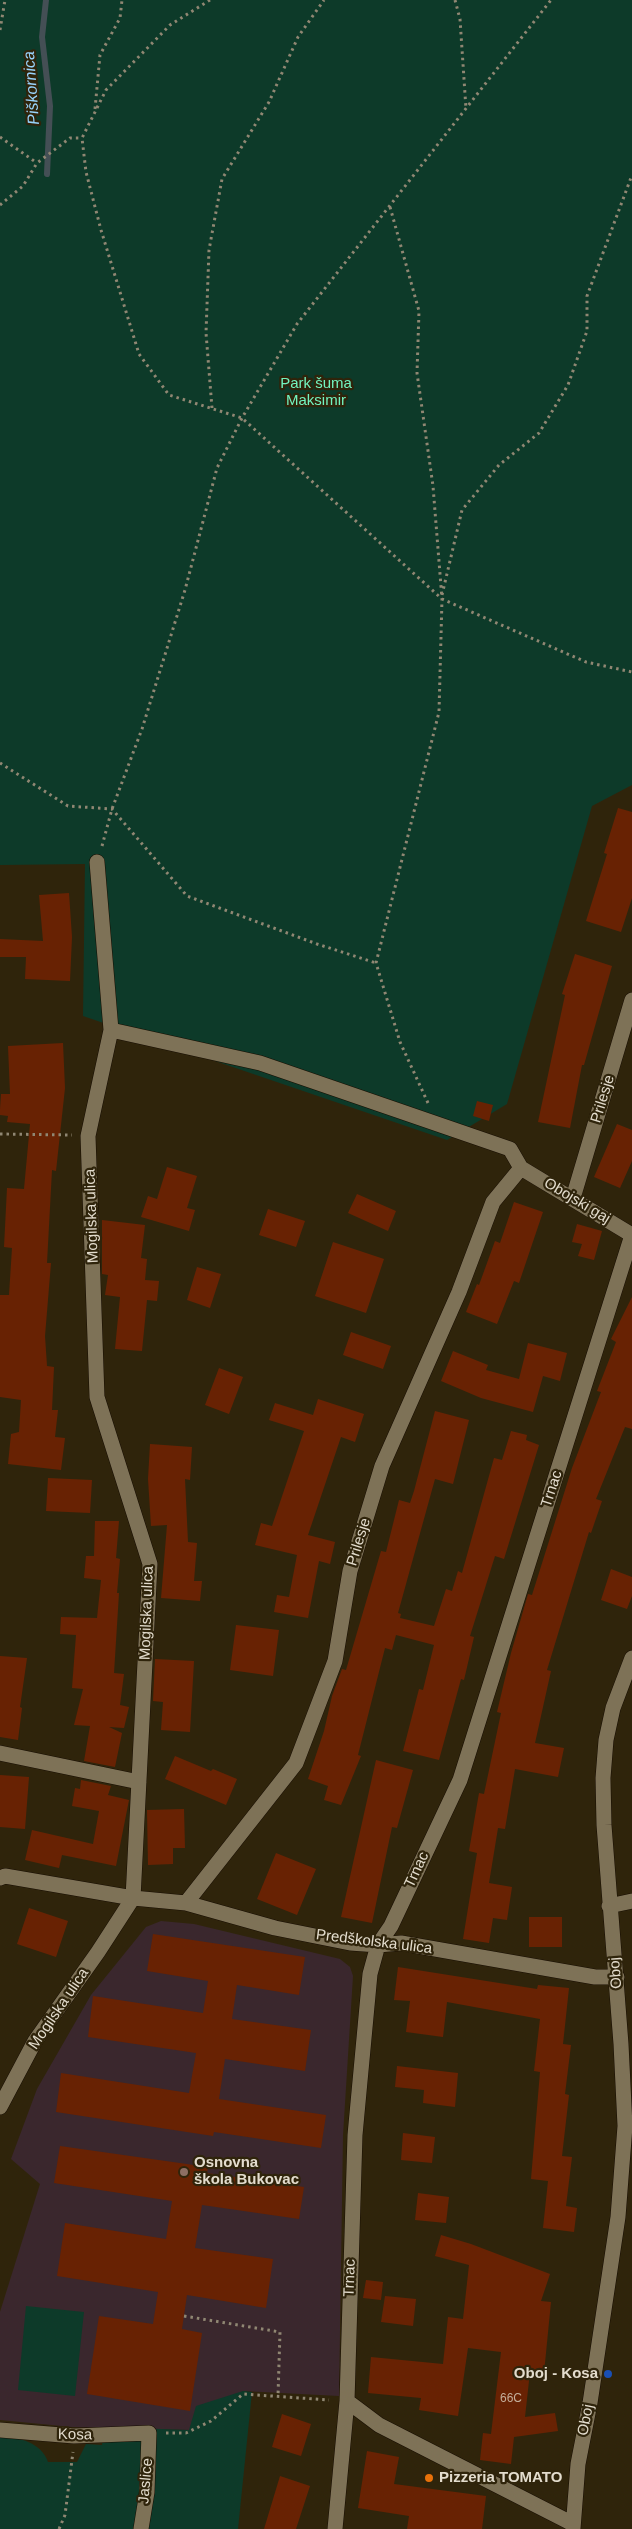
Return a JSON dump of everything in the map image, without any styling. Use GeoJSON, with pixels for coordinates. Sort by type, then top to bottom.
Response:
{"type":"FeatureCollection","features":[{"type":"Feature","properties":{"kind":"street","name":"Mogilska ulica"},"geometry":{"type":"LineString","coordinates":[[0,2106],[35,2041],[134,1898],[150,1564],[97,1397],[88,1136],[111,1030],[97,862]]}},
{"type":"Feature","properties":{"kind":"street","name":"Prilesje"},"geometry":{"type":"LineString","coordinates":[[573,1198],[632,1000]]}},
{"type":"Feature","properties":{"kind":"street"},"geometry":{"type":"LineString","coordinates":[[111,1030],[260,1064],[438,1123],[510,1149],[521,1168]]}},
{"type":"Feature","properties":{"kind":"street","name":"Prilesje"},"geometry":{"type":"LineString","coordinates":[[186,1903],[296,1763],[335,1661],[350,1571],[382,1466],[459,1292],[493,1202],[521,1168]]}},
{"type":"Feature","properties":{"kind":"street","name":"Obojski gaj"},"geometry":{"type":"LineString","coordinates":[[521,1168],[632,1235]]}},
{"type":"Feature","properties":{"kind":"street","name":"Trnac"},"geometry":{"type":"LineString","coordinates":[[336,2529],[347,2401],[354,2135],[370,1974],[378,1945],[391,1926],[460,1780],[632,1235]]}},
{"type":"Feature","properties":{"kind":"street","name":"Oboj"},"geometry":{"type":"LineString","coordinates":[[573,2527],[578,2464],[625,2216],[625,2126],[617,1977],[609,1906],[604,1825],[606,1740],[613,1708],[632,1658]]}},
{"type":"Feature","properties":{"kind":"street"},"geometry":{"type":"LineString","coordinates":[[0,1753],[139,1782]]}},
{"type":"Feature","properties":{"kind":"street","name":"Predškolska ulica"},"geometry":{"type":"LineString","coordinates":[[0,1878],[5,1876],[134,1898],[186,1903],[275,1928],[350,1942],[378,1945],[401,1944],[595,1977],[617,1977]]}},
{"type":"Feature","properties":{"kind":"street"},"geometry":{"type":"LineString","coordinates":[[609,1906],[632,1901]]}},
{"type":"Feature","properties":{"kind":"street"},"geometry":{"type":"LineString","coordinates":[[347,2401],[379,2425],[573,2527]]}},
{"type":"Feature","properties":{"kind":"street","name":"Kosa"},"geometry":{"type":"LineString","coordinates":[[0,2430],[74,2436],[149,2434]]}},
{"type":"Feature","properties":{"kind":"street","name":"Jaslice"},"geometry":{"type":"LineString","coordinates":[[140,2529],[147,2492],[149,2434]]}},
{"type":"Feature","properties":{"kind":"path"},"geometry":{"type":"LineString","coordinates":[[0,30],[5,0]]}},
{"type":"Feature","properties":{"kind":"path"},"geometry":{"type":"LineString","coordinates":[[94,113],[100,55],[120,18],[122,0]]}},
{"type":"Feature","properties":{"kind":"path"},"geometry":{"type":"LineString","coordinates":[[210,0],[170,25],[106,90],[82,138],[86,172],[101,230],[139,354],[169,394],[242,418],[442,599],[586,662],[632,672]]}},
{"type":"Feature","properties":{"kind":"path"},"geometry":{"type":"LineString","coordinates":[[212,408],[206,333],[209,250],[222,179],[269,102],[298,37],[324,0]]}},
{"type":"Feature","properties":{"kind":"path"},"geometry":{"type":"LineString","coordinates":[[455,0],[460,20],[466,109]]}},
{"type":"Feature","properties":{"kind":"path"},"geometry":{"type":"LineString","coordinates":[[97,862],[112,809],[142,729],[186,590],[217,468],[242,418],[297,324],[551,0]]}},
{"type":"Feature","properties":{"kind":"path"},"geometry":{"type":"LineString","coordinates":[[0,137],[37,163]]}},
{"type":"Feature","properties":{"kind":"path"},"geometry":{"type":"LineString","coordinates":[[0,205],[23,186],[37,163],[70,138],[82,138]]}},
{"type":"Feature","properties":{"kind":"path"},"geometry":{"type":"LineString","coordinates":[[442,599],[462,510],[499,465],[539,433],[568,385],[587,331],[587,296],[632,175]]}},
{"type":"Feature","properties":{"kind":"path"},"geometry":{"type":"LineString","coordinates":[[390,206],[419,310],[417,374],[433,486],[442,599],[439,712],[376,963],[400,1042],[438,1123]]}},
{"type":"Feature","properties":{"kind":"path"},"geometry":{"type":"LineString","coordinates":[[0,763],[68,806],[112,809],[187,896],[317,944],[376,963]]}},
{"type":"Feature","properties":{"kind":"path"},"geometry":{"type":"LineString","coordinates":[[0,1134],[88,1136]]}},
{"type":"Feature","properties":{"kind":"path"},"geometry":{"type":"LineString","coordinates":[[184,2316],[280,2332],[278,2396]]}},
{"type":"Feature","properties":{"kind":"path"},"geometry":{"type":"LineString","coordinates":[[149,2434],[186,2433],[210,2421],[243,2394],[347,2401]]}},
{"type":"Feature","properties":{"kind":"path"},"geometry":{"type":"LineString","coordinates":[[59,2529],[65,2515],[74,2436]]}},
{"type":"Feature","properties":{"kind":"shaded area","name":"Osnovna škola Bukovac"},"geometry":{"type":"Polygon","coordinates":[[[161,1921],[194,1924],[340,1959],[350,1967],[353,1976],[343,2135],[339,2396],[243,2391],[189,2430],[72,2427],[0,2420],[0,2312],[40,2184],[11,2159],[37,2089],[91,1995],[146,1927],[161,1921]]]}},
{"type":"Feature","properties":{"kind":"green space","name":"Park šuma Maksimir"},"geometry":{"type":"Polygon","coordinates":[[[0,0],[632,0],[632,785],[592,806],[507,1104],[447,1140],[83,1016],[85,864],[0,865],[0,0]]]}},
{"type":"Feature","properties":{"kind":"green space"},"geometry":{"type":"Polygon","coordinates":[[[26,2306],[84,2312],[75,2396],[18,2390],[26,2306]]]}},
{"type":"Feature","properties":{"kind":"green space"},"geometry":{"type":"Polygon","coordinates":[[[243,2391],[252,2392],[238,2529],[0,2529],[0,2436],[29,2442],[41,2450],[48,2462],[77,2462],[86,2444],[102,2445],[105,2427],[189,2430],[196,2406],[243,2391]]]}},
{"type":"Feature","properties":{"kind":"building"},"geometry":{"type":"Polygon","coordinates":[[[618,808],[632,812],[632,898],[621,932],[586,921],[607,854],[604,853],[618,808]]]}},
{"type":"Feature","properties":{"kind":"building"},"geometry":{"type":"Polygon","coordinates":[[[69,893],[72,937],[70,981],[25,979],[26,957],[0,957],[0,939],[43,941],[39,895],[69,893]]]}},
{"type":"Feature","properties":{"kind":"building"},"geometry":{"type":"Polygon","coordinates":[[[575,954],[612,966],[584,1065],[582,1065],[570,1128],[538,1122],[565,995],[562,994],[575,954]]]}},
{"type":"Feature","properties":{"kind":"building"},"geometry":{"type":"Polygon","coordinates":[[[63,1043],[65,1088],[56,1171],[52,1170],[47,1263],[51,1263],[45,1336],[47,1366],[54,1367],[52,1410],[58,1410],[55,1437],[65,1438],[61,1470],[8,1464],[11,1434],[19,1432],[21,1400],[0,1397],[0,1295],[9,1295],[12,1248],[4,1247],[7,1188],[24,1189],[30,1124],[7,1122],[8,1116],[0,1115],[0,1109],[1,1094],[10,1094],[8,1046],[63,1043]]]}},
{"type":"Feature","properties":{"kind":"building"},"geometry":{"type":"Polygon","coordinates":[[[477,1101],[493,1105],[489,1121],[473,1116],[477,1101]]]}},
{"type":"Feature","properties":{"kind":"building"},"geometry":{"type":"Polygon","coordinates":[[[617,1124],[632,1130],[632,1161],[620,1188],[594,1177],[617,1124]]]}},
{"type":"Feature","properties":{"kind":"building"},"geometry":{"type":"Polygon","coordinates":[[[167,1167],[197,1176],[187,1208],[195,1210],[189,1231],[141,1217],[148,1196],[157,1199],[167,1167]]]}},
{"type":"Feature","properties":{"kind":"building"},"geometry":{"type":"Polygon","coordinates":[[[357,1194],[396,1211],[388,1231],[348,1213],[357,1194]]]}},
{"type":"Feature","properties":{"kind":"building"},"geometry":{"type":"Polygon","coordinates":[[[514,1202],[543,1212],[519,1283],[514,1281],[497,1324],[466,1312],[477,1284],[479,1285],[495,1241],[500,1243],[514,1202]]]}},
{"type":"Feature","properties":{"kind":"building"},"geometry":{"type":"Polygon","coordinates":[[[268,1209],[305,1221],[296,1247],[259,1235],[268,1209]]]}},
{"type":"Feature","properties":{"kind":"building"},"geometry":{"type":"Polygon","coordinates":[[[102,1220],[145,1225],[141,1258],[147,1259],[145,1280],[159,1281],[157,1301],[147,1300],[142,1351],[115,1349],[120,1297],[105,1295],[108,1275],[102,1274],[102,1220]]]}},
{"type":"Feature","properties":{"kind":"building"},"geometry":{"type":"Polygon","coordinates":[[[577,1224],[602,1231],[594,1260],[578,1256],[582,1244],[572,1242],[577,1224]]]}},
{"type":"Feature","properties":{"kind":"building"},"geometry":{"type":"Polygon","coordinates":[[[333,1242],[384,1259],[366,1313],[315,1296],[333,1242]]]}},
{"type":"Feature","properties":{"kind":"building"},"geometry":{"type":"Polygon","coordinates":[[[197,1267],[221,1274],[210,1308],[187,1300],[197,1267]]]}},
{"type":"Feature","properties":{"kind":"building"},"geometry":{"type":"Polygon","coordinates":[[[632,1297],[632,1429],[625,1427],[596,1499],[602,1501],[591,1533],[589,1532],[547,1670],[551,1671],[535,1743],[564,1748],[558,1777],[515,1769],[505,1829],[498,1828],[489,1883],[512,1887],[507,1920],[493,1918],[489,1943],[463,1939],[477,1853],[469,1851],[479,1793],[484,1794],[501,1713],[497,1712],[511,1653],[528,1594],[532,1595],[572,1468],[601,1392],[597,1391],[616,1342],[611,1339],[632,1297]]]}},
{"type":"Feature","properties":{"kind":"building"},"geometry":{"type":"Polygon","coordinates":[[[351,1332],[391,1346],[383,1369],[343,1355],[351,1332]]]}},
{"type":"Feature","properties":{"kind":"building"},"geometry":{"type":"Polygon","coordinates":[[[528,1343],[567,1353],[560,1381],[543,1376],[533,1412],[481,1398],[441,1381],[453,1351],[488,1365],[486,1370],[519,1379],[528,1343]]]}},
{"type":"Feature","properties":{"kind":"building"},"geometry":{"type":"Polygon","coordinates":[[[219,1368],[243,1377],[229,1414],[205,1405],[219,1368]]]}},
{"type":"Feature","properties":{"kind":"building"},"geometry":{"type":"Polygon","coordinates":[[[318,1399],[364,1414],[355,1442],[341,1437],[308,1535],[335,1542],[330,1564],[319,1561],[308,1618],[274,1612],[277,1595],[289,1597],[297,1555],[255,1545],[261,1523],[272,1526],[304,1431],[269,1420],[275,1403],[313,1415],[318,1399]]]}},
{"type":"Feature","properties":{"kind":"building"},"geometry":{"type":"Polygon","coordinates":[[[435,1411],[469,1420],[453,1484],[435,1479],[398,1613],[401,1614],[400,1618],[434,1626],[446,1589],[452,1591],[458,1571],[462,1573],[494,1458],[502,1460],[511,1431],[527,1435],[526,1440],[539,1445],[504,1559],[495,1556],[470,1636],[474,1637],[464,1680],[461,1679],[439,1760],[403,1751],[419,1689],[423,1690],[434,1645],[396,1635],[392,1650],[385,1648],[358,1755],[361,1756],[341,1805],[324,1800],[328,1786],[308,1779],[324,1731],[332,1696],[342,1669],[346,1670],[381,1551],[386,1552],[399,1500],[410,1503],[435,1411]]]}},
{"type":"Feature","properties":{"kind":"building"},"geometry":{"type":"Polygon","coordinates":[[[150,1444],[192,1447],[190,1480],[185,1479],[188,1542],[197,1543],[194,1581],[202,1581],[200,1601],[161,1598],[167,1525],[151,1526],[148,1479],[150,1444]]]}},
{"type":"Feature","properties":{"kind":"building"},"geometry":{"type":"Polygon","coordinates":[[[48,1478],[92,1480],[90,1513],[46,1511],[48,1478]]]}},
{"type":"Feature","properties":{"kind":"building"},"geometry":{"type":"Polygon","coordinates":[[[95,1521],[119,1521],[116,1558],[120,1559],[117,1593],[119,1593],[114,1673],[124,1674],[120,1705],[129,1707],[124,1728],[109,1727],[122,1733],[115,1767],[84,1761],[90,1726],[74,1725],[83,1689],[72,1688],[76,1635],[60,1634],[61,1617],[97,1618],[101,1580],[84,1578],[86,1556],[94,1556],[95,1521]]]}},
{"type":"Feature","properties":{"kind":"building"},"geometry":{"type":"Polygon","coordinates":[[[611,1569],[632,1577],[632,1596],[627,1609],[601,1600],[611,1569]]]}},
{"type":"Feature","properties":{"kind":"building"},"geometry":{"type":"Polygon","coordinates":[[[236,1625],[279,1630],[273,1676],[230,1670],[236,1625]]]}},
{"type":"Feature","properties":{"kind":"building"},"geometry":{"type":"Polygon","coordinates":[[[0,1656],[27,1658],[20,1707],[22,1708],[18,1740],[0,1737],[0,1656]]]}},
{"type":"Feature","properties":{"kind":"building"},"geometry":{"type":"Polygon","coordinates":[[[155,1659],[194,1661],[190,1732],[161,1730],[163,1702],[153,1701],[155,1659]]]}},
{"type":"Feature","properties":{"kind":"building"},"geometry":{"type":"Polygon","coordinates":[[[175,1756],[211,1771],[213,1769],[237,1779],[226,1805],[165,1779],[175,1756]]]}},
{"type":"Feature","properties":{"kind":"building"},"geometry":{"type":"Polygon","coordinates":[[[376,1760],[413,1770],[397,1828],[392,1827],[372,1923],[341,1917],[376,1760]]]}},
{"type":"Feature","properties":{"kind":"building"},"geometry":{"type":"Polygon","coordinates":[[[0,1775],[29,1777],[25,1829],[0,1827],[0,1775]]]}},
{"type":"Feature","properties":{"kind":"building"},"geometry":{"type":"Polygon","coordinates":[[[81,1780],[111,1786],[108,1795],[129,1800],[116,1866],[62,1855],[59,1868],[25,1860],[32,1830],[93,1844],[99,1811],[72,1806],[75,1788],[80,1789],[81,1780]]]}},
{"type":"Feature","properties":{"kind":"building"},"geometry":{"type":"Polygon","coordinates":[[[184,1809],[185,1848],[173,1848],[173,1864],[148,1865],[147,1810],[184,1809]]]}},
{"type":"Feature","properties":{"kind":"building"},"geometry":{"type":"Polygon","coordinates":[[[276,1853],[316,1869],[297,1915],[257,1899],[276,1853]]]}},
{"type":"Feature","properties":{"kind":"building"},"geometry":{"type":"Polygon","coordinates":[[[29,1908],[68,1921],[56,1957],[17,1944],[29,1908]]]}},
{"type":"Feature","properties":{"kind":"building"},"geometry":{"type":"Polygon","coordinates":[[[529,1917],[562,1917],[562,1947],[529,1947],[529,1917]]]}},
{"type":"Feature","properties":{"kind":"building"},"geometry":{"type":"Polygon","coordinates":[[[153,1934],[305,1957],[299,1995],[237,1985],[232,2019],[311,2030],[305,2071],[225,2059],[219,2099],[326,2115],[321,2148],[214,2132],[213,2136],[56,2112],[61,2073],[189,2093],[196,2053],[88,2037],[93,1996],[203,2013],[208,1981],[147,1971],[153,1934]]]}},
{"type":"Feature","properties":{"kind":"building"},"geometry":{"type":"Polygon","coordinates":[[[398,1967],[537,1989],[538,1985],[569,1988],[563,2044],[571,2045],[565,2094],[569,2095],[562,2156],[572,2157],[566,2206],[577,2208],[574,2232],[543,2228],[548,2181],[531,2179],[540,2072],[534,2071],[540,2019],[447,2002],[443,2037],[406,2032],[410,2001],[394,2000],[398,1967]]]}},
{"type":"Feature","properties":{"kind":"building"},"geometry":{"type":"Polygon","coordinates":[[[397,2066],[458,2073],[455,2107],[423,2103],[424,2090],[395,2087],[397,2066]]]}},
{"type":"Feature","properties":{"kind":"building"},"geometry":{"type":"Polygon","coordinates":[[[403,2133],[435,2137],[432,2163],[401,2160],[403,2133]]]}},
{"type":"Feature","properties":{"kind":"building"},"geometry":{"type":"Polygon","coordinates":[[[60,2146],[208,2167],[207,2173],[304,2187],[299,2219],[202,2205],[195,2248],[273,2259],[266,2308],[187,2295],[182,2329],[202,2333],[190,2411],[87,2394],[99,2316],[153,2324],[158,2292],[57,2276],[65,2223],[166,2239],[172,2201],[54,2183],[60,2146]]]}},
{"type":"Feature","properties":{"kind":"building"},"geometry":{"type":"Polygon","coordinates":[[[418,2193],[449,2197],[446,2223],[415,2220],[418,2193]]]}},
{"type":"Feature","properties":{"kind":"building"},"geometry":{"type":"Polygon","coordinates":[[[441,2235],[471,2244],[550,2274],[541,2301],[551,2302],[544,2373],[530,2372],[525,2417],[555,2413],[558,2431],[514,2437],[511,2464],[480,2460],[483,2433],[491,2434],[501,2352],[468,2348],[458,2416],[419,2410],[421,2398],[368,2393],[371,2357],[443,2364],[448,2317],[463,2319],[469,2265],[435,2256],[441,2235]]]}},
{"type":"Feature","properties":{"kind":"building"},"geometry":{"type":"Polygon","coordinates":[[[366,2280],[383,2282],[381,2300],[363,2298],[366,2280]]]}},
{"type":"Feature","properties":{"kind":"building"},"geometry":{"type":"Polygon","coordinates":[[[385,2296],[416,2299],[413,2326],[381,2322],[385,2296]]]}},
{"type":"Feature","properties":{"kind":"building"},"geometry":{"type":"Polygon","coordinates":[[[282,2414],[311,2424],[301,2456],[272,2447],[282,2414]]]}},
{"type":"Feature","properties":{"kind":"building"},"geometry":{"type":"Polygon","coordinates":[[[367,2451],[399,2457],[394,2484],[486,2496],[482,2529],[407,2529],[409,2516],[358,2508],[367,2451]]]}},
{"type":"Feature","properties":{"kind":"building"},"geometry":{"type":"Polygon","coordinates":[[[280,2476],[310,2486],[296,2529],[264,2529],[280,2476]]]}},
{"type":"Feature","properties":{"kind":"waterway","name":"Piškornica"},"geometry":{"type":"LineString","coordinates":[[46,0],[42,37],[50,106],[47,174]]}},
{"type":"Feature","properties":{"kind":"place","name":"Osnovna škola Bukovac"},"geometry":{"type":"Point","coordinates":[184,2172]}},
{"type":"Feature","properties":{"kind":"place","name":"Oboj - Kosa"},"geometry":{"type":"Point","coordinates":[608,2374]}},
{"type":"Feature","properties":{"kind":"place","name":"Pizzeria TOMATO"},"geometry":{"type":"Point","coordinates":[429,2478]}}]}
